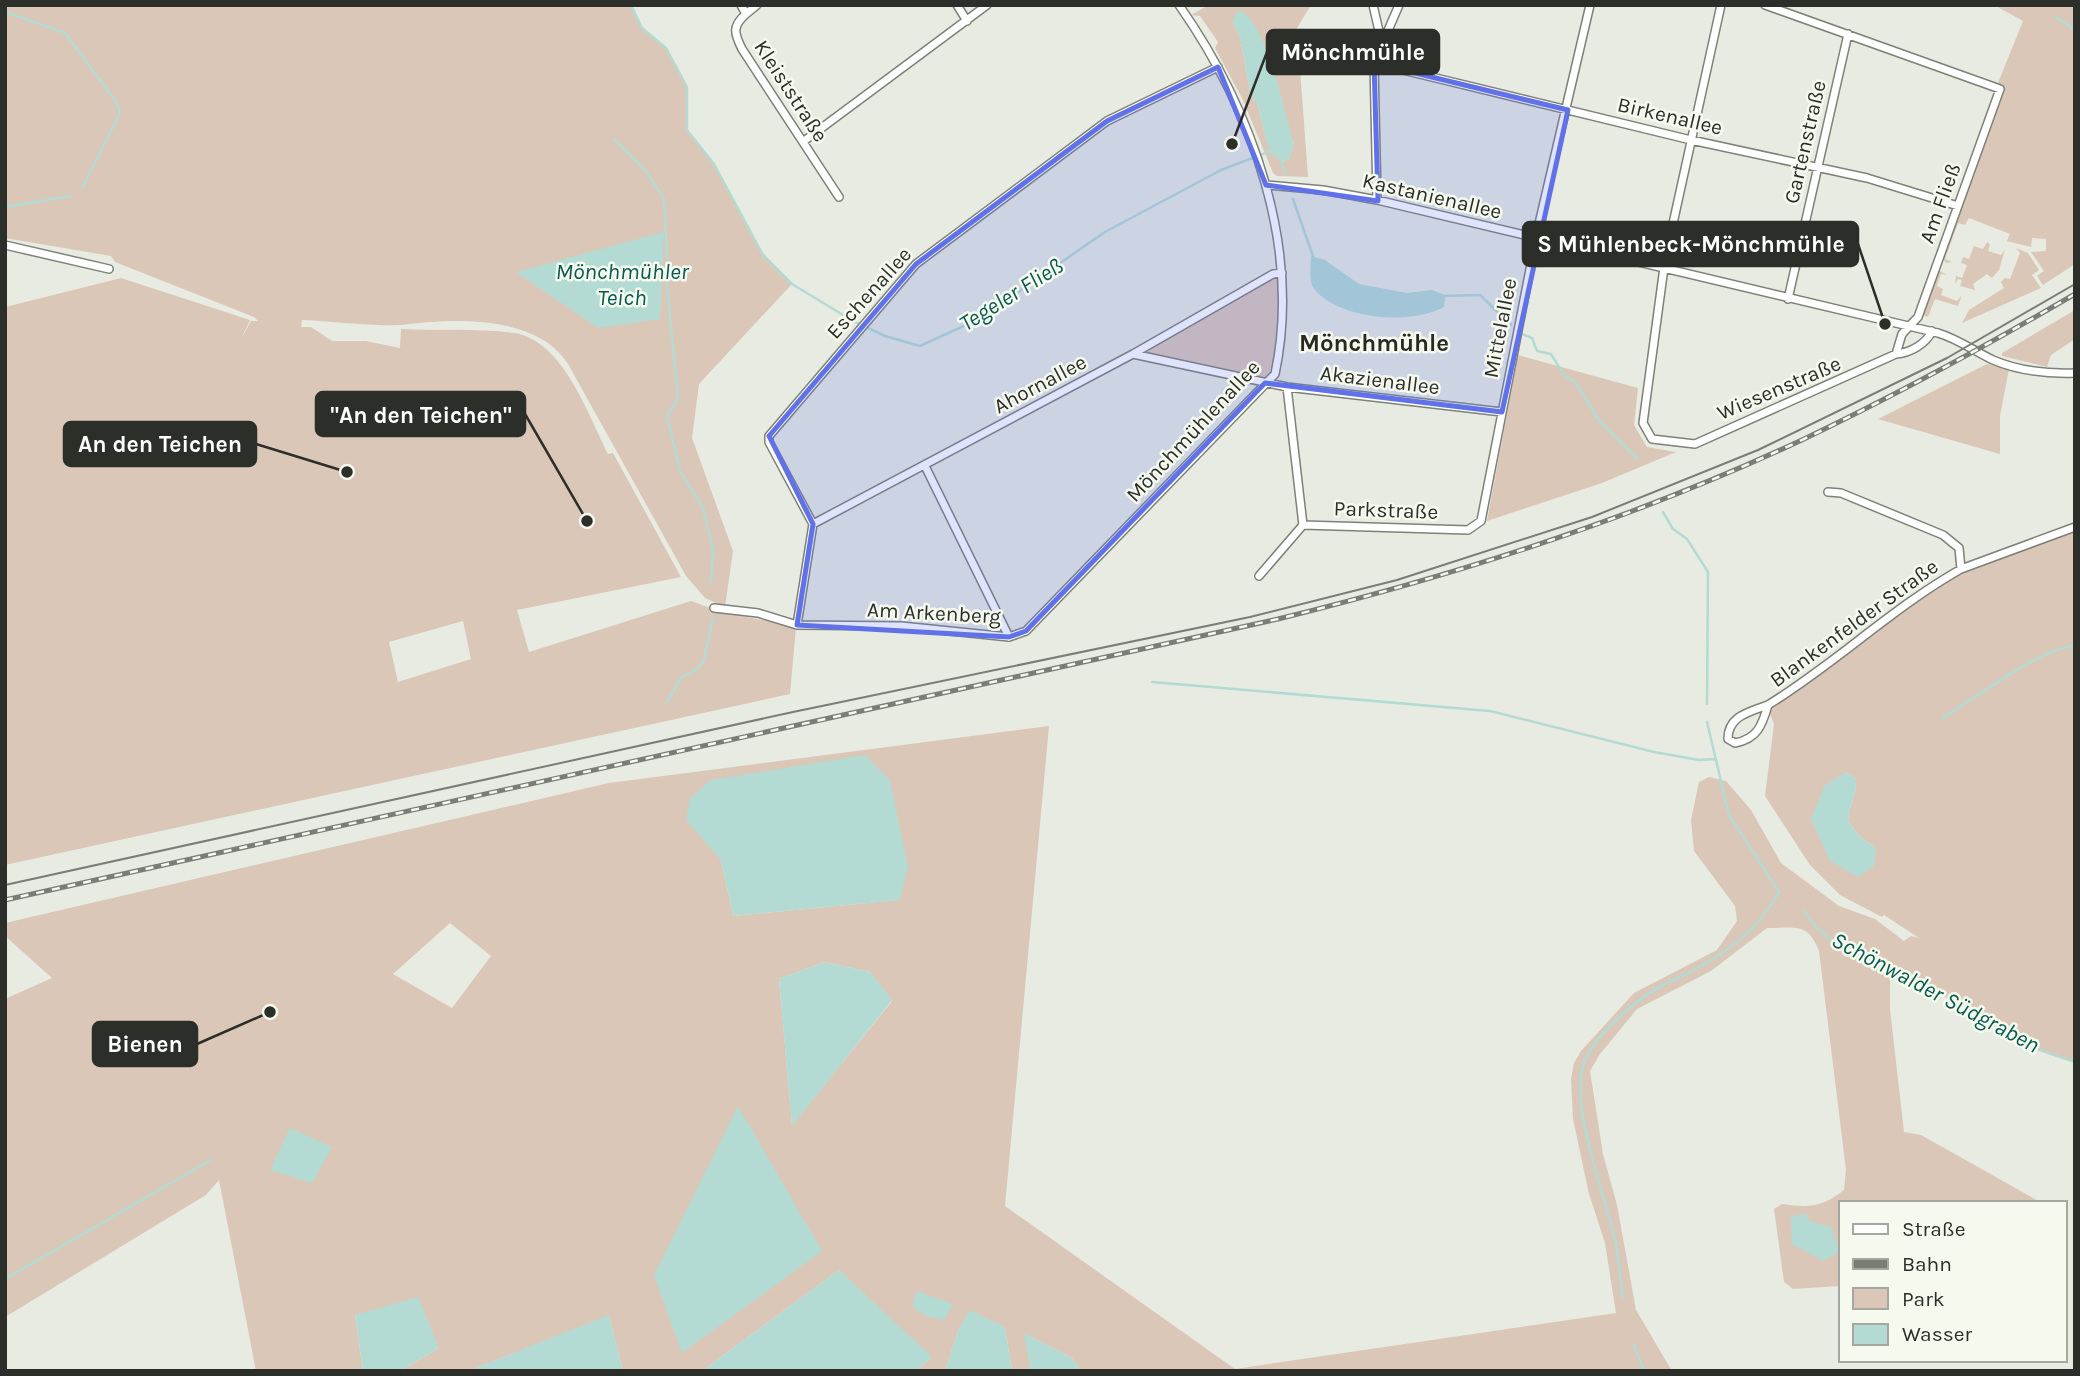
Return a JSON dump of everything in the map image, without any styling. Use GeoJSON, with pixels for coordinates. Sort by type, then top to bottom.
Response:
{"type":"FeatureCollection","features":[{"type":"Feature","properties":{"kind":"street","name":"Kleiststraße"},"geometry":{"type":"LineString","coordinates":[[741,5],[746,13],[736,23],[734,34],[839,197]]}},
{"type":"Feature","properties":{"kind":"street"},"geometry":{"type":"LineString","coordinates":[[746,13],[757,5]]}},
{"type":"Feature","properties":{"kind":"street"},"geometry":{"type":"LineString","coordinates":[[957,5],[967,21]]}},
{"type":"Feature","properties":{"kind":"street"},"geometry":{"type":"LineString","coordinates":[[804,141],[987,5]]}},
{"type":"Feature","properties":{"kind":"street","name":"Mönchmühlenallee"},"geometry":{"type":"LineString","coordinates":[[1009,637],[1026,631],[1275,374],[1280,352],[1282,273],[1266,185],[1254,149],[1218,67],[1179,5]]}},
{"type":"Feature","properties":{"kind":"street"},"geometry":{"type":"LineString","coordinates":[[1373,5],[1382,44]]}},
{"type":"Feature","properties":{"kind":"street"},"geometry":{"type":"LineString","coordinates":[[1377,201],[1374,63],[1399,5]]}},
{"type":"Feature","properties":{"kind":"street","name":"Mittelallee"},"geometry":{"type":"LineString","coordinates":[[1468,530],[1481,521],[1536,239],[1568,110],[1590,5]]}},
{"type":"Feature","properties":{"kind":"street"},"geometry":{"type":"LineString","coordinates":[[1665,268],[1721,5]]}},
{"type":"Feature","properties":{"kind":"street"},"geometry":{"type":"LineString","coordinates":[[1765,5],[1848,34]]}},
{"type":"Feature","properties":{"kind":"street","name":"Am Fließ"},"geometry":{"type":"LineString","coordinates":[[1848,34],[2000,89],[1911,327]]}},
{"type":"Feature","properties":{"kind":"street","name":"Gartenstraße"},"geometry":{"type":"LineString","coordinates":[[1788,299],[1848,34]]}},
{"type":"Feature","properties":{"kind":"street","name":"Birkenallee"},"geometry":{"type":"LineString","coordinates":[[1374,63],[1691,140],[1817,167],[1958,206]]}},
{"type":"Feature","properties":{"kind":"street","name":"Eschenallee"},"geometry":{"type":"LineString","coordinates":[[813,524],[769,442],[769,436],[866,320],[916,264],[1107,121],[1218,67]]}},
{"type":"Feature","properties":{"kind":"street","name":"Kastanienallee"},"geometry":{"type":"LineString","coordinates":[[1266,185],[1323,190],[1377,201],[1932,331],[1952,337],[1993,360],[2046,374],[2075,373]]}},
{"type":"Feature","properties":{"kind":"street"},"geometry":{"type":"LineString","coordinates":[[5,245],[109,269]]}},
{"type":"Feature","properties":{"kind":"street","name":"Wiesenstraße"},"geometry":{"type":"LineString","coordinates":[[1665,268],[1643,423],[1652,439],[1695,443],[1896,354],[1913,349],[1929,337],[1932,331]]}},
{"type":"Feature","properties":{"kind":"street","name":"Ahornallee"},"geometry":{"type":"LineString","coordinates":[[813,524],[1133,354],[1273,274],[1282,273]]}},
{"type":"Feature","properties":{"kind":"street"},"geometry":{"type":"LineString","coordinates":[[1896,354],[1902,334],[1911,327]]}},
{"type":"Feature","properties":{"kind":"street","name":"Akazienallee"},"geometry":{"type":"LineString","coordinates":[[1133,354],[1287,387],[1502,412]]}},
{"type":"Feature","properties":{"kind":"street"},"geometry":{"type":"LineString","coordinates":[[1259,576],[1303,525],[1287,387]]}},
{"type":"Feature","properties":{"kind":"street","name":"Am Arkenberg"},"geometry":{"type":"LineString","coordinates":[[925,466],[1009,637]]}},
{"type":"Feature","properties":{"kind":"street","name":"Blankenfelder Straße"},"geometry":{"type":"LineString","coordinates":[[1828,492],[1841,494],[1943,536],[1959,548],[1961,569]]}},
{"type":"Feature","properties":{"kind":"street"},"geometry":{"type":"LineString","coordinates":[[797,625],[813,524]]}},
{"type":"Feature","properties":{"kind":"street","name":"Parkstraße"},"geometry":{"type":"LineString","coordinates":[[1303,525],[1468,530]]}},
{"type":"Feature","properties":{"kind":"street","name":"Blankenfelder Straße"},"geometry":{"type":"LineString","coordinates":[[1768,705],[1760,730],[1748,741],[1735,743],[1728,739],[1728,729],[1735,719],[1768,705],[1812,678],[1904,605],[1961,569],[2075,527]]}},
{"type":"Feature","properties":{"kind":"street","name":"Am Arkenberg"},"geometry":{"type":"LineString","coordinates":[[714,608],[758,613],[797,625],[901,626],[1009,637]]}},
{"type":"Feature","properties":{"kind":"highlighted area"},"geometry":{"type":"Polygon","coordinates":[[[1374,63],[1568,110],[1502,412],[1265,383],[1026,631],[1009,637],[797,625],[813,524],[769,436],[916,264],[1107,121],[1218,67],[1266,185],[1378,201],[1374,63]]]}},
{"type":"Feature","properties":{"kind":"green space"},"geometry":{"type":"Polygon","coordinates":[[[5,5],[631,5],[642,28],[666,48],[687,87],[687,130],[714,164],[763,255],[792,284],[699,384],[692,438],[733,551],[725,607],[705,598],[686,576],[568,364],[555,348],[517,329],[473,321],[386,325],[302,320],[301,327],[311,327],[332,341],[366,341],[400,348],[401,329],[501,331],[532,339],[547,350],[572,382],[608,454],[613,453],[681,577],[517,610],[529,652],[691,601],[722,612],[796,627],[790,694],[5,865],[5,307],[121,278],[250,320],[241,339],[251,321],[258,321],[254,317],[115,262],[111,256],[5,238],[5,5]],[[463,621],[389,642],[398,682],[471,659],[463,621]]]}},
{"type":"Feature","properties":{"kind":"green space"},"geometry":{"type":"Polygon","coordinates":[[[1209,5],[1311,5],[1297,28],[1308,177],[1277,176],[1273,173],[1243,100],[1215,48],[1218,42],[1200,16],[1191,15],[1209,5]],[[1232,21],[1240,37],[1250,91],[1258,106],[1266,139],[1281,162],[1289,159],[1294,144],[1232,21]]]}},
{"type":"Feature","properties":{"kind":"green space"},"geometry":{"type":"Polygon","coordinates":[[[1994,5],[2075,5],[2075,264],[2043,285],[2037,276],[2044,271],[2031,252],[2046,251],[2046,239],[2032,238],[2031,247],[2007,241],[2010,234],[1969,218],[1965,225],[1958,223],[1945,259],[1952,262],[1946,263],[1942,257],[2005,90],[1998,83],[2023,21],[1994,5]]]}},
{"type":"Feature","properties":{"kind":"green space"},"geometry":{"type":"Polygon","coordinates":[[[1987,242],[1990,244],[1988,251],[2001,255],[2005,249],[1999,270],[1992,278],[1987,274],[1973,284],[1975,290],[1960,286],[1962,280],[1958,279],[1955,284],[1956,276],[1962,278],[1967,265],[1961,263],[1963,257],[1969,259],[1974,246],[1983,249],[1987,242]]]}},
{"type":"Feature","properties":{"kind":"green space"},"geometry":{"type":"Polygon","coordinates":[[[2016,248],[2028,253],[2039,270],[2032,275],[2041,288],[1962,323],[1969,310],[2004,288],[2001,282],[2005,278],[2010,279],[2020,253],[2016,248]]]}},
{"type":"Feature","properties":{"kind":"green space"},"geometry":{"type":"Polygon","coordinates":[[[1940,271],[1947,275],[1941,274],[1937,286],[1943,289],[1941,295],[1957,301],[1962,295],[1958,306],[1935,299],[1928,317],[1923,315],[1936,274],[1940,271]]]}},
{"type":"Feature","properties":{"kind":"green space"},"geometry":{"type":"Polygon","coordinates":[[[1282,274],[1282,308],[1274,374],[1264,382],[1134,353],[1282,274]]]}},
{"type":"Feature","properties":{"kind":"green space"},"geometry":{"type":"Polygon","coordinates":[[[2075,310],[2075,339],[2051,355],[2047,367],[2002,356],[2002,353],[2075,310]]]}},
{"type":"Feature","properties":{"kind":"green space"},"geometry":{"type":"Polygon","coordinates":[[[1518,355],[1638,388],[1634,425],[1647,447],[1676,452],[1602,483],[1487,521],[1518,355]]]}},
{"type":"Feature","properties":{"kind":"green space"},"geometry":{"type":"Polygon","coordinates":[[[1987,364],[2009,369],[2000,416],[2000,454],[1878,419],[1987,364]]]}},
{"type":"Feature","properties":{"kind":"green space"},"geometry":{"type":"Polygon","coordinates":[[[2075,527],[2075,1062],[2022,1044],[1966,1006],[1890,969],[1890,1009],[1904,1132],[1921,1135],[2038,1201],[1839,1201],[1839,1286],[1793,1289],[1784,1282],[1774,1209],[1782,1204],[1808,1206],[1829,1200],[1844,1190],[1846,1170],[1819,951],[1805,931],[1767,928],[1711,971],[1637,1009],[1600,1054],[1590,1071],[1603,1154],[1617,1205],[1636,1310],[1672,1371],[1081,1371],[1072,1358],[1025,1334],[1031,1371],[1012,1371],[1005,1327],[959,1328],[945,1371],[916,1371],[931,1358],[839,1270],[702,1371],[623,1371],[609,1316],[476,1368],[479,1371],[400,1371],[439,1348],[355,1315],[363,1371],[256,1371],[219,1180],[206,1195],[5,1317],[5,999],[52,978],[5,936],[5,923],[609,783],[1049,726],[1005,1206],[1235,1369],[1616,1313],[1605,1243],[1589,1194],[1573,1119],[1571,1079],[1574,1063],[1581,1051],[1634,993],[1717,950],[1737,921],[1735,906],[1694,851],[1691,820],[1699,782],[1709,777],[1726,781],[1751,810],[1781,863],[1839,906],[1875,919],[1904,941],[1911,936],[1919,938],[1884,915],[1882,917],[1840,895],[1810,865],[1765,796],[1774,724],[1767,706],[1812,680],[1905,606],[1964,570],[2075,527]],[[1846,772],[1811,819],[1876,848],[1859,836],[1848,821],[1856,779],[1846,772]],[[721,860],[733,916],[899,900],[721,860]],[[450,923],[393,974],[452,1008],[491,956],[450,923]],[[825,962],[779,979],[792,1125],[892,1001],[870,972],[825,962]]]}},
{"type":"Feature","properties":{"kind":"water"},"geometry":{"type":"Polygon","coordinates":[[[1239,10],[1249,18],[1258,32],[1274,70],[1294,145],[1289,159],[1281,162],[1270,151],[1258,106],[1250,91],[1240,37],[1232,21],[1239,10]]]}},
{"type":"Feature","properties":{"kind":"water","name":"Mönchmühler Teich"},"geometry":{"type":"Polygon","coordinates":[[[664,232],[660,319],[598,328],[516,272],[664,232]]]}},
{"type":"Feature","properties":{"kind":"water"},"geometry":{"type":"Polygon","coordinates":[[[1311,256],[1325,260],[1359,284],[1407,293],[1432,290],[1445,295],[1444,307],[1430,313],[1395,317],[1358,313],[1341,307],[1314,289],[1310,277],[1311,256]]]}},
{"type":"Feature","properties":{"kind":"water"},"geometry":{"type":"Polygon","coordinates":[[[865,755],[890,781],[908,867],[900,900],[733,916],[721,860],[686,820],[690,798],[711,780],[865,755]]]}},
{"type":"Feature","properties":{"kind":"water"},"geometry":{"type":"Polygon","coordinates":[[[1846,772],[1856,779],[1848,821],[1859,836],[1876,848],[1874,866],[1858,877],[1830,861],[1811,819],[1825,785],[1846,772]]]}},
{"type":"Feature","properties":{"kind":"water"},"geometry":{"type":"Polygon","coordinates":[[[825,962],[870,972],[892,1000],[792,1126],[779,979],[825,962]]]}},
{"type":"Feature","properties":{"kind":"water"},"geometry":{"type":"Polygon","coordinates":[[[738,1106],[822,1251],[682,1353],[654,1275],[738,1106]]]}},
{"type":"Feature","properties":{"kind":"water"},"geometry":{"type":"Polygon","coordinates":[[[290,1128],[332,1147],[312,1183],[270,1170],[290,1128]]]}},
{"type":"Feature","properties":{"kind":"water"},"geometry":{"type":"Polygon","coordinates":[[[1805,1213],[1809,1221],[1831,1227],[1839,1252],[1823,1261],[1792,1244],[1791,1217],[1805,1213]]]}},
{"type":"Feature","properties":{"kind":"water"},"geometry":{"type":"Polygon","coordinates":[[[839,1270],[932,1357],[916,1371],[702,1371],[839,1270]]]}},
{"type":"Feature","properties":{"kind":"water"},"geometry":{"type":"Polygon","coordinates":[[[917,1291],[953,1304],[944,1320],[928,1317],[912,1306],[917,1291]]]}},
{"type":"Feature","properties":{"kind":"water"},"geometry":{"type":"Polygon","coordinates":[[[418,1297],[439,1348],[400,1371],[363,1371],[355,1315],[418,1297]]]}},
{"type":"Feature","properties":{"kind":"water"},"geometry":{"type":"Polygon","coordinates":[[[970,1310],[1005,1327],[1012,1371],[945,1371],[959,1328],[970,1310]]]}},
{"type":"Feature","properties":{"kind":"water"},"geometry":{"type":"Polygon","coordinates":[[[609,1315],[623,1371],[479,1371],[476,1368],[609,1315]]]}},
{"type":"Feature","properties":{"kind":"water"},"geometry":{"type":"Polygon","coordinates":[[[1024,1333],[1072,1358],[1081,1371],[1031,1371],[1024,1333]]]}},
{"type":"Feature","properties":{"kind":"waterway","name":"Tegeler Fließ"},"geometry":{"type":"LineString","coordinates":[[631,5],[642,28],[666,48],[687,87],[687,130],[714,164],[763,255],[792,284],[853,321],[885,336],[920,346],[979,319],[1105,232],[1221,170],[1273,150]]}},
{"type":"Feature","properties":{"kind":"waterway"},"geometry":{"type":"LineString","coordinates":[[5,12],[65,33],[117,103],[120,113],[82,188]]}},
{"type":"Feature","properties":{"kind":"waterway","name":"Tegeler Fließ"},"geometry":{"type":"LineString","coordinates":[[2056,17],[2075,30]]}},
{"type":"Feature","properties":{"kind":"waterway"},"geometry":{"type":"LineString","coordinates":[[614,139],[645,170],[664,199],[667,258]]}},
{"type":"Feature","properties":{"kind":"waterway","name":"Schönwalder Südgraben"},"geometry":{"type":"LineString","coordinates":[[1281,160],[1285,174]]}},
{"type":"Feature","properties":{"kind":"waterway"},"geometry":{"type":"LineString","coordinates":[[5,207],[71,196]]}},
{"type":"Feature","properties":{"kind":"waterway","name":"Schönwalder Südgraben"},"geometry":{"type":"LineString","coordinates":[[1293,199],[1314,259]]}},
{"type":"Feature","properties":{"kind":"waterway"},"geometry":{"type":"LineString","coordinates":[[666,274],[678,399],[667,416],[680,471],[703,508],[713,550],[711,583]]}},
{"type":"Feature","properties":{"kind":"waterway","name":"Schönwalder Südgraben"},"geometry":{"type":"LineString","coordinates":[[1443,296],[1480,295],[1511,325]]}},
{"type":"Feature","properties":{"kind":"waterway","name":"Schönwalder Südgraben"},"geometry":{"type":"LineString","coordinates":[[1522,334],[1532,338],[1537,351],[1551,354],[1564,375],[1576,383],[1600,422],[1638,459]]}},
{"type":"Feature","properties":{"kind":"waterway","name":"Schönwalder Südgraben"},"geometry":{"type":"LineString","coordinates":[[1663,512],[1673,529],[1687,539],[1708,572],[1707,704]]}},
{"type":"Feature","properties":{"kind":"waterway"},"geometry":{"type":"LineString","coordinates":[[667,702],[681,678],[697,669],[704,660],[713,618]]}},
{"type":"Feature","properties":{"kind":"waterway"},"geometry":{"type":"LineString","coordinates":[[1942,718],[2024,666],[2075,645]]}},
{"type":"Feature","properties":{"kind":"waterway"},"geometry":{"type":"LineString","coordinates":[[1152,682],[1490,711],[1654,752],[1699,760],[1715,759]]}},
{"type":"Feature","properties":{"kind":"waterway"},"geometry":{"type":"LineString","coordinates":[[1623,1298],[1616,1244],[1585,1130],[1580,1084],[1583,1066],[1596,1043],[1617,1019],[1654,990],[1730,948],[1757,923],[1779,892],[1729,815],[1707,722]]}},
{"type":"Feature","properties":{"kind":"waterway","name":"Schönwalder Südgraben"},"geometry":{"type":"LineString","coordinates":[[1804,911],[1818,929],[1836,943],[1966,1006],[2022,1044],[2075,1062]]}},
{"type":"Feature","properties":{"kind":"waterway"},"geometry":{"type":"LineString","coordinates":[[5,1279],[211,1160]]}},
{"type":"Feature","properties":{"kind":"waterway"},"geometry":{"type":"LineString","coordinates":[[1634,1345],[1644,1371]]}},
{"type":"Feature","properties":{"kind":"tram line"},"geometry":{"type":"LineString","coordinates":[[5,885],[793,712],[1250,617],[1397,580],[1592,517],[1758,450],[1947,358],[2075,284]]}},
{"type":"Feature","properties":{"kind":"railway"},"geometry":{"type":"LineString","coordinates":[[5,900],[1278,619],[1479,564],[1611,519],[1741,468],[1907,387],[2075,294]]}},
{"type":"Feature","properties":{"kind":"place","name":"Mönchmühle"},"geometry":{"type":"Point","coordinates":[1232,144]}},
{"type":"Feature","properties":{"kind":"place","name":"S Mühlenbeck-Mönchmühle"},"geometry":{"type":"Point","coordinates":[1885,324]}},
{"type":"Feature","properties":{"kind":"place","name":"An den Teichen"},"geometry":{"type":"Point","coordinates":[347,472]}},
{"type":"Feature","properties":{"kind":"place","name":"\"An den Teichen\""},"geometry":{"type":"Point","coordinates":[587,521]}},
{"type":"Feature","properties":{"kind":"place","name":"Bienen"},"geometry":{"type":"Point","coordinates":[270,1012]}},
{"type":"Feature","properties":{"kind":"district","name":"Mönchmühle"},"geometry":{"type":"Point","coordinates":[1374,343]}}]}
